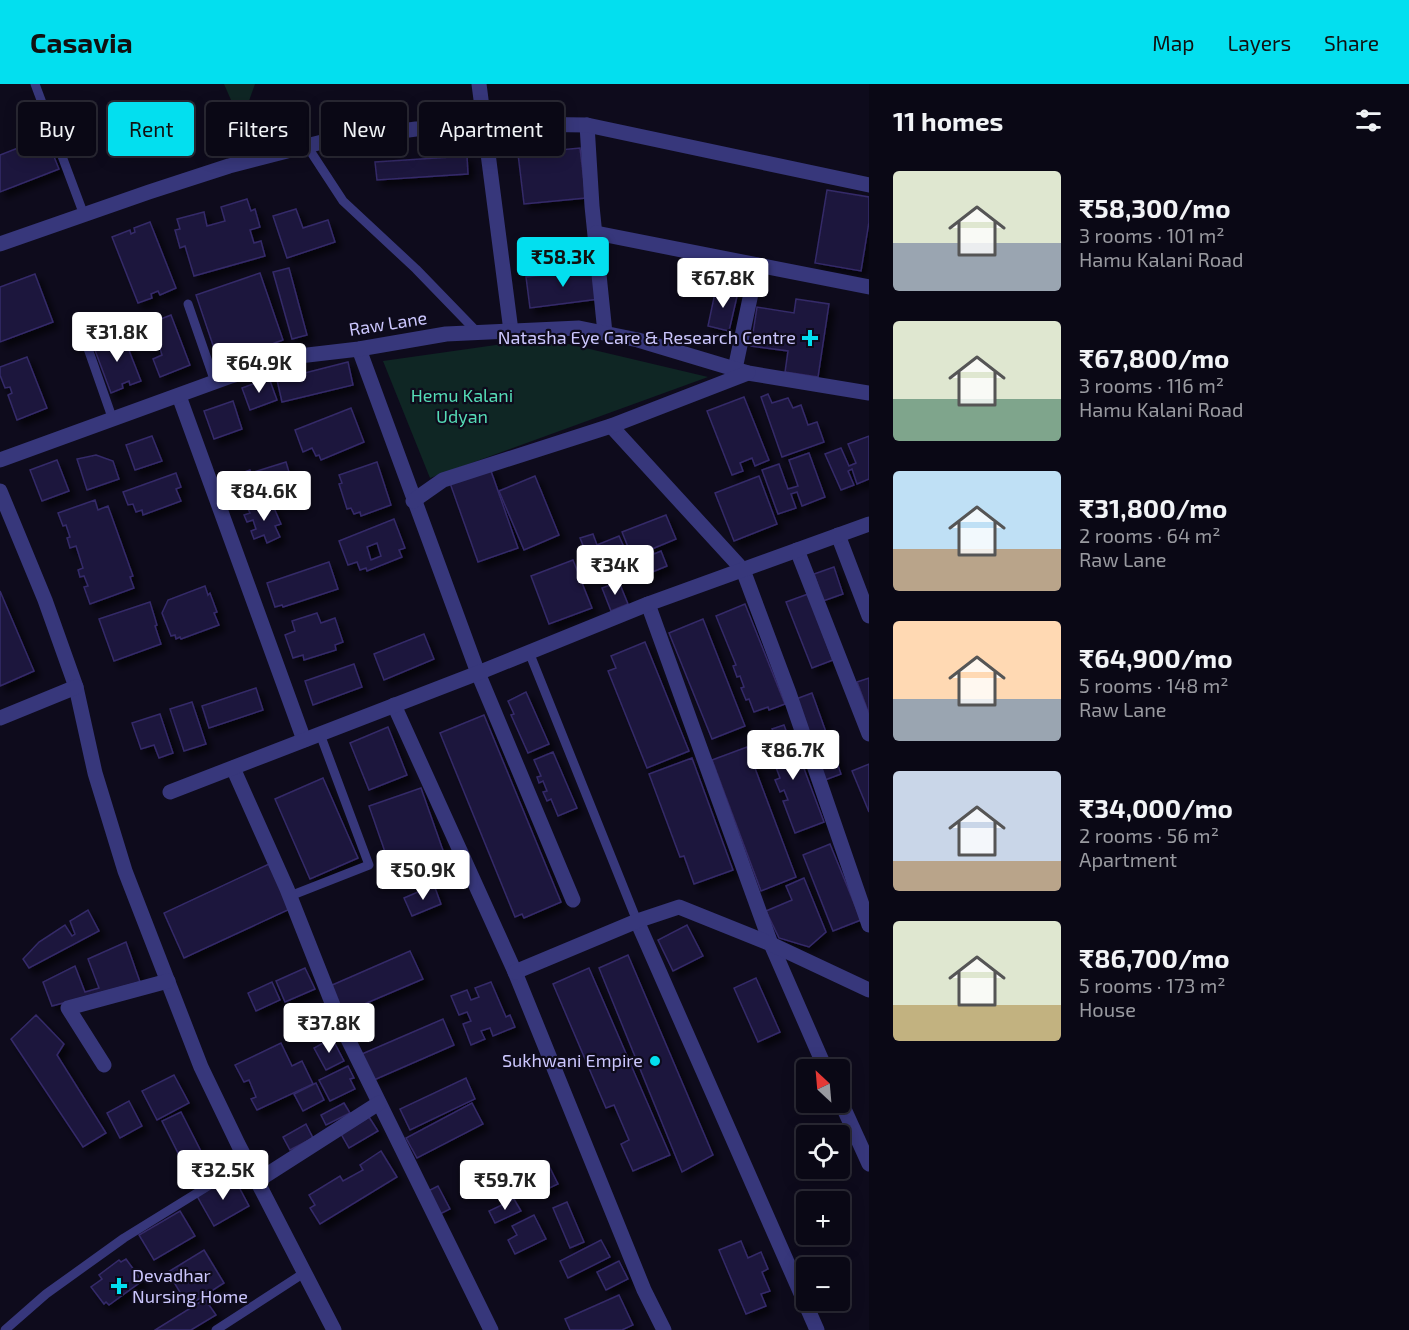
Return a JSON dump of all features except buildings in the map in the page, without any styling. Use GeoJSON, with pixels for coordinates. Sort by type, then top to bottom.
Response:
{"type":"FeatureCollection","features":[{"type":"Feature","properties":{"kind":"street"},"geometry":{"type":"LineString","coordinates":[[479,84],[481,102]]}},
{"type":"Feature","properties":{"kind":"street"},"geometry":{"type":"LineString","coordinates":[[564,125],[587,125],[869,185]]}},
{"type":"Feature","properties":{"kind":"street"},"geometry":{"type":"LineString","coordinates":[[587,125],[592,206],[605,333]]}},
{"type":"Feature","properties":{"kind":"street"},"geometry":{"type":"LineString","coordinates":[[309,145],[419,129]]}},
{"type":"Feature","properties":{"kind":"street"},"geometry":{"type":"LineString","coordinates":[[0,244],[229,166],[268,156]]}},
{"type":"Feature","properties":{"kind":"street"},"geometry":{"type":"LineString","coordinates":[[488,156],[511,331]]}},
{"type":"Feature","properties":{"kind":"street"},"geometry":{"type":"LineString","coordinates":[[596,233],[869,287]]}},
{"type":"Feature","properties":{"kind":"street"},"geometry":{"type":"LineString","coordinates":[[413,501],[443,480],[611,426],[742,371],[757,265]]}},
{"type":"Feature","properties":{"kind":"street","name":"Raw Lane"},"geometry":{"type":"LineString","coordinates":[[0,460],[215,382],[299,356],[359,349],[446,334],[579,328],[638,340],[742,371],[869,393]]}},
{"type":"Feature","properties":{"kind":"street"},"geometry":{"type":"LineString","coordinates":[[359,349],[478,673],[573,900]]}},
{"type":"Feature","properties":{"kind":"street"},"geometry":{"type":"LineString","coordinates":[[179,396],[304,740]]}},
{"type":"Feature","properties":{"kind":"street"},"geometry":{"type":"LineString","coordinates":[[611,426],[743,570],[789,693],[869,925]]}},
{"type":"Feature","properties":{"kind":"street"},"geometry":{"type":"LineString","coordinates":[[0,491],[45,600],[75,687],[95,773],[125,871],[201,1067],[247,1162],[334,1330]]}},
{"type":"Feature","properties":{"kind":"street"},"geometry":{"type":"LineString","coordinates":[[170,792],[478,673],[648,603],[869,524]]}},
{"type":"Feature","properties":{"kind":"street"},"geometry":{"type":"LineString","coordinates":[[838,535],[869,616]]}},
{"type":"Feature","properties":{"kind":"street"},"geometry":{"type":"LineString","coordinates":[[797,550],[869,734]]}},
{"type":"Feature","properties":{"kind":"street"},"geometry":{"type":"LineString","coordinates":[[648,603],[771,944],[821,1059]]}},
{"type":"Feature","properties":{"kind":"street"},"geometry":{"type":"LineString","coordinates":[[0,718],[75,687]]}},
{"type":"Feature","properties":{"kind":"street"},"geometry":{"type":"LineString","coordinates":[[394,705],[514,972],[644,1290],[664,1330]]}},
{"type":"Feature","properties":{"kind":"street"},"geometry":{"type":"LineString","coordinates":[[233,768],[290,896],[340,1023],[490,1330]]}},
{"type":"Feature","properties":{"kind":"street"},"geometry":{"type":"LineString","coordinates":[[514,972],[637,921],[679,907],[771,944],[869,990]]}},
{"type":"Feature","properties":{"kind":"street"},"geometry":{"type":"LineString","coordinates":[[637,921],[817,1330]]}},
{"type":"Feature","properties":{"kind":"street"},"geometry":{"type":"LineString","coordinates":[[104,1065],[68,1008],[168,981]]}},
{"type":"Feature","properties":{"kind":"street"},"geometry":{"type":"LineString","coordinates":[[257,1181],[379,1103]]}},
{"type":"Feature","properties":{"kind":"street"},"geometry":{"type":"LineString","coordinates":[[846,1113],[869,1164]]}},
{"type":"Feature","properties":{"kind":"lane"},"geometry":{"type":"LineString","coordinates":[[35,84],[84,215]]}},
{"type":"Feature","properties":{"kind":"lane"},"geometry":{"type":"LineString","coordinates":[[309,150],[343,201],[478,333]]}},
{"type":"Feature","properties":{"kind":"lane"},"geometry":{"type":"LineString","coordinates":[[188,304],[215,382]]}},
{"type":"Feature","properties":{"kind":"lane"},"geometry":{"type":"LineString","coordinates":[[113,420],[85,340],[132,324]]}},
{"type":"Feature","properties":{"kind":"lane"},"geometry":{"type":"LineString","coordinates":[[529,652],[637,921]]}},
{"type":"Feature","properties":{"kind":"lane"},"geometry":{"type":"LineString","coordinates":[[290,896],[369,865],[320,734]]}},
{"type":"Feature","properties":{"kind":"lane"},"geometry":{"type":"LineString","coordinates":[[5,1330],[46,1294],[124,1238],[247,1162]]}},
{"type":"Feature","properties":{"kind":"lane"},"geometry":{"type":"LineString","coordinates":[[216,1330],[304,1273]]}},
{"type":"Feature","properties":{"kind":"green space"},"geometry":{"type":"Polygon","coordinates":[[[224,84],[255,84],[249,102],[232,102],[224,84]]]}},
{"type":"Feature","properties":{"kind":"green space","name":"Hemu Kalani Udyan"},"geometry":{"type":"Polygon","coordinates":[[[532,340],[560,342],[708,377],[430,478],[383,361],[532,340]]]}},
{"type":"Feature","properties":{"kind":"place","name":"Natasha Eye Care & Research Centre"},"geometry":{"type":"Point","coordinates":[810,338]}},
{"type":"Feature","properties":{"kind":"place","name":"Sukhwani Empire"},"geometry":{"type":"Point","coordinates":[655,1061]}},
{"type":"Feature","properties":{"kind":"place","name":"Devadhar Nursing Home"},"geometry":{"type":"Point","coordinates":[119,1286]}}]}
